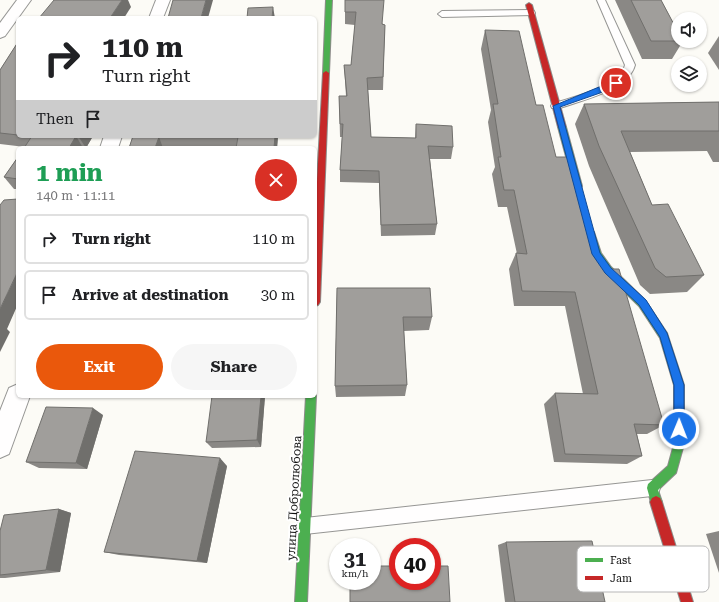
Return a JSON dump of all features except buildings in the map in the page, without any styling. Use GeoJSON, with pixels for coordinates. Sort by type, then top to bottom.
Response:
{"type":"FeatureCollection","features":[{"type":"Feature","properties":{"kind":"street"},"geometry":{"type":"LineString","coordinates":[[0,33],[24,0]]}},
{"type":"Feature","properties":{"kind":"street"},"geometry":{"type":"LineString","coordinates":[[157,16],[163,0]]}},
{"type":"Feature","properties":{"kind":"street"},"geometry":{"type":"LineString","coordinates":[[317,259],[329,0]]}},
{"type":"Feature","properties":{"kind":"street"},"geometry":{"type":"LineString","coordinates":[[530,9],[580,195]]}},
{"type":"Feature","properties":{"kind":"street"},"geometry":{"type":"LineString","coordinates":[[588,225],[596,254],[608,270],[642,303],[664,336],[679,385],[679,444],[672,469],[652,488],[670,546]]}},
{"type":"Feature","properties":{"kind":"street"},"geometry":{"type":"LineString","coordinates":[[0,445],[17,398]]}},
{"type":"Feature","properties":{"kind":"street","name":"улица Добролюбова"},"geometry":{"type":"LineString","coordinates":[[301,602],[311,398]]}},
{"type":"Feature","properties":{"kind":"street"},"geometry":{"type":"LineString","coordinates":[[684,592],[687,602]]}},
{"type":"Feature","properties":{"kind":"lane"},"geometry":{"type":"LineString","coordinates":[[556,106],[598,91],[616,83],[628,74],[630,66],[601,0]]}},
{"type":"Feature","properties":{"kind":"lane"},"geometry":{"type":"LineString","coordinates":[[442,14],[530,9]]}},
{"type":"Feature","properties":{"kind":"lane"},"geometry":{"type":"LineString","coordinates":[[305,526],[652,488]]}},
{"type":"Feature","properties":{"kind":"traffic: fast"},"geometry":{"type":"LineString","coordinates":[[326,73],[329,0]]}},
{"type":"Feature","properties":{"kind":"traffic: fast"},"geometry":{"type":"LineString","coordinates":[[562,127],[578,186]]}},
{"type":"Feature","properties":{"kind":"traffic: fast"},"geometry":{"type":"LineString","coordinates":[[591,234],[597,254],[608,270],[642,303],[664,336],[679,385],[679,444],[672,469],[652,488],[656,502]]}},
{"type":"Feature","properties":{"kind":"traffic: fast"},"geometry":{"type":"LineString","coordinates":[[301,602],[311,398]]}},
{"type":"Feature","properties":{"kind":"traffic: jam"},"geometry":{"type":"LineString","coordinates":[[529,5],[562,127]]}},
{"type":"Feature","properties":{"kind":"traffic: jam"},"geometry":{"type":"LineString","coordinates":[[317,260],[326,73]]}},
{"type":"Feature","properties":{"kind":"traffic: jam"},"geometry":{"type":"LineString","coordinates":[[656,502],[670,546]]}},
{"type":"Feature","properties":{"kind":"traffic: jam"},"geometry":{"type":"LineString","coordinates":[[684,592],[687,602]]}},
{"type":"Feature","properties":{"kind":"route"},"geometry":{"type":"LineString","coordinates":[[616,83],[556,106],[596,254],[608,270],[642,303],[664,336],[679,385],[679,429]]}}]}
